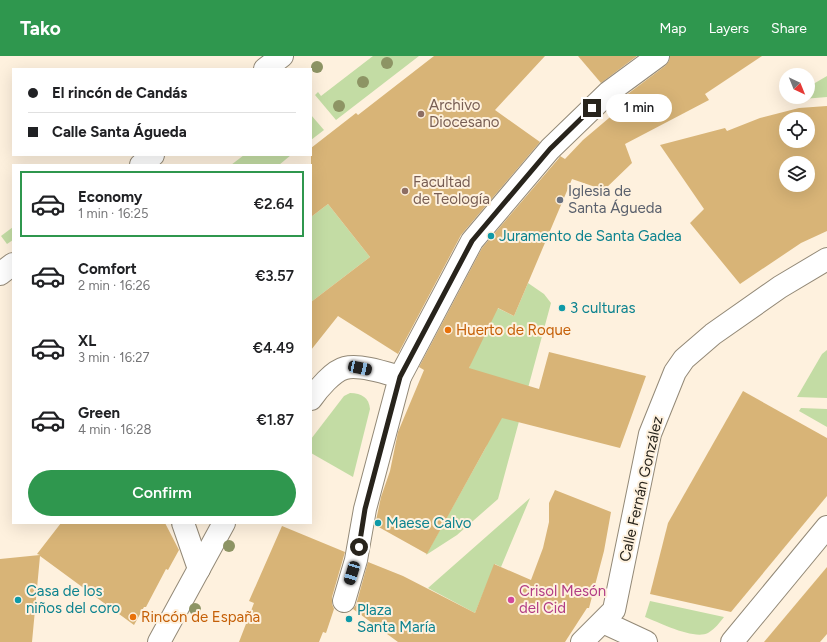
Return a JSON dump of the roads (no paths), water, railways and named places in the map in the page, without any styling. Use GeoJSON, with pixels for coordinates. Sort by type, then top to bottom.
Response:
{"type":"FeatureCollection","features":[{"type":"Feature","properties":{"kind":"street"},"geometry":{"type":"LineString","coordinates":[[344,600],[356,560],[365,509],[400,377],[472,241],[550,149],[609,92],[658,56]]}},
{"type":"Feature","properties":{"kind":"street"},"geometry":{"type":"LineString","coordinates":[[141,164],[153,156]]}},
{"type":"Feature","properties":{"kind":"street","name":"Calle Fernán González"},"geometry":{"type":"LineString","coordinates":[[582,642],[614,610],[650,434],[675,372],[684,360],[713,334],[799,274],[827,259]]}},
{"type":"Feature","properties":{"kind":"street"},"geometry":{"type":"LineString","coordinates":[[0,274],[12,265]]}},
{"type":"Feature","properties":{"kind":"street"},"geometry":{"type":"LineString","coordinates":[[312,398],[333,375],[345,368],[360,368],[400,377]]}},
{"type":"Feature","properties":{"kind":"street"},"geometry":{"type":"LineString","coordinates":[[183,524],[199,569]]}},
{"type":"Feature","properties":{"kind":"street"},"geometry":{"type":"LineString","coordinates":[[159,642],[223,524]]}},
{"type":"Feature","properties":{"kind":"street"},"geometry":{"type":"LineString","coordinates":[[732,642],[827,527]]}},
{"type":"Feature","properties":{"kind":"street"},"geometry":{"type":"LineString","coordinates":[[603,622],[646,642]]}},
{"type":"Feature","properties":{"kind":"place","name":"Archivo Diocesano"},"geometry":{"type":"Point","coordinates":[421,114]}},
{"type":"Feature","properties":{"kind":"place","name":"Facultad de Teología"},"geometry":{"type":"Point","coordinates":[405,191]}},
{"type":"Feature","properties":{"kind":"place","name":"Iglesia de Santa Águeda"},"geometry":{"type":"Point","coordinates":[560,200]}},
{"type":"Feature","properties":{"kind":"place","name":"Juramento de Santa Gadea"},"geometry":{"type":"Point","coordinates":[491,236]}},
{"type":"Feature","properties":{"kind":"place","name":"3 culturas"},"geometry":{"type":"Point","coordinates":[562,308]}},
{"type":"Feature","properties":{"kind":"place","name":"Huerto de Roque"},"geometry":{"type":"Point","coordinates":[448,330]}},
{"type":"Feature","properties":{"kind":"place","name":"Maese Calvo"},"geometry":{"type":"Point","coordinates":[378,523]}},
{"type":"Feature","properties":{"kind":"place","name":"Casa de los niños del coro"},"geometry":{"type":"Point","coordinates":[18,600]}},
{"type":"Feature","properties":{"kind":"place","name":"Crisol Mesón del Cid"},"geometry":{"type":"Point","coordinates":[511,600]}},
{"type":"Feature","properties":{"kind":"place","name":"Rincón de España"},"geometry":{"type":"Point","coordinates":[133,617]}},
{"type":"Feature","properties":{"kind":"place","name":"Plaza Santa María"},"geometry":{"type":"Point","coordinates":[349,619]}}]}
